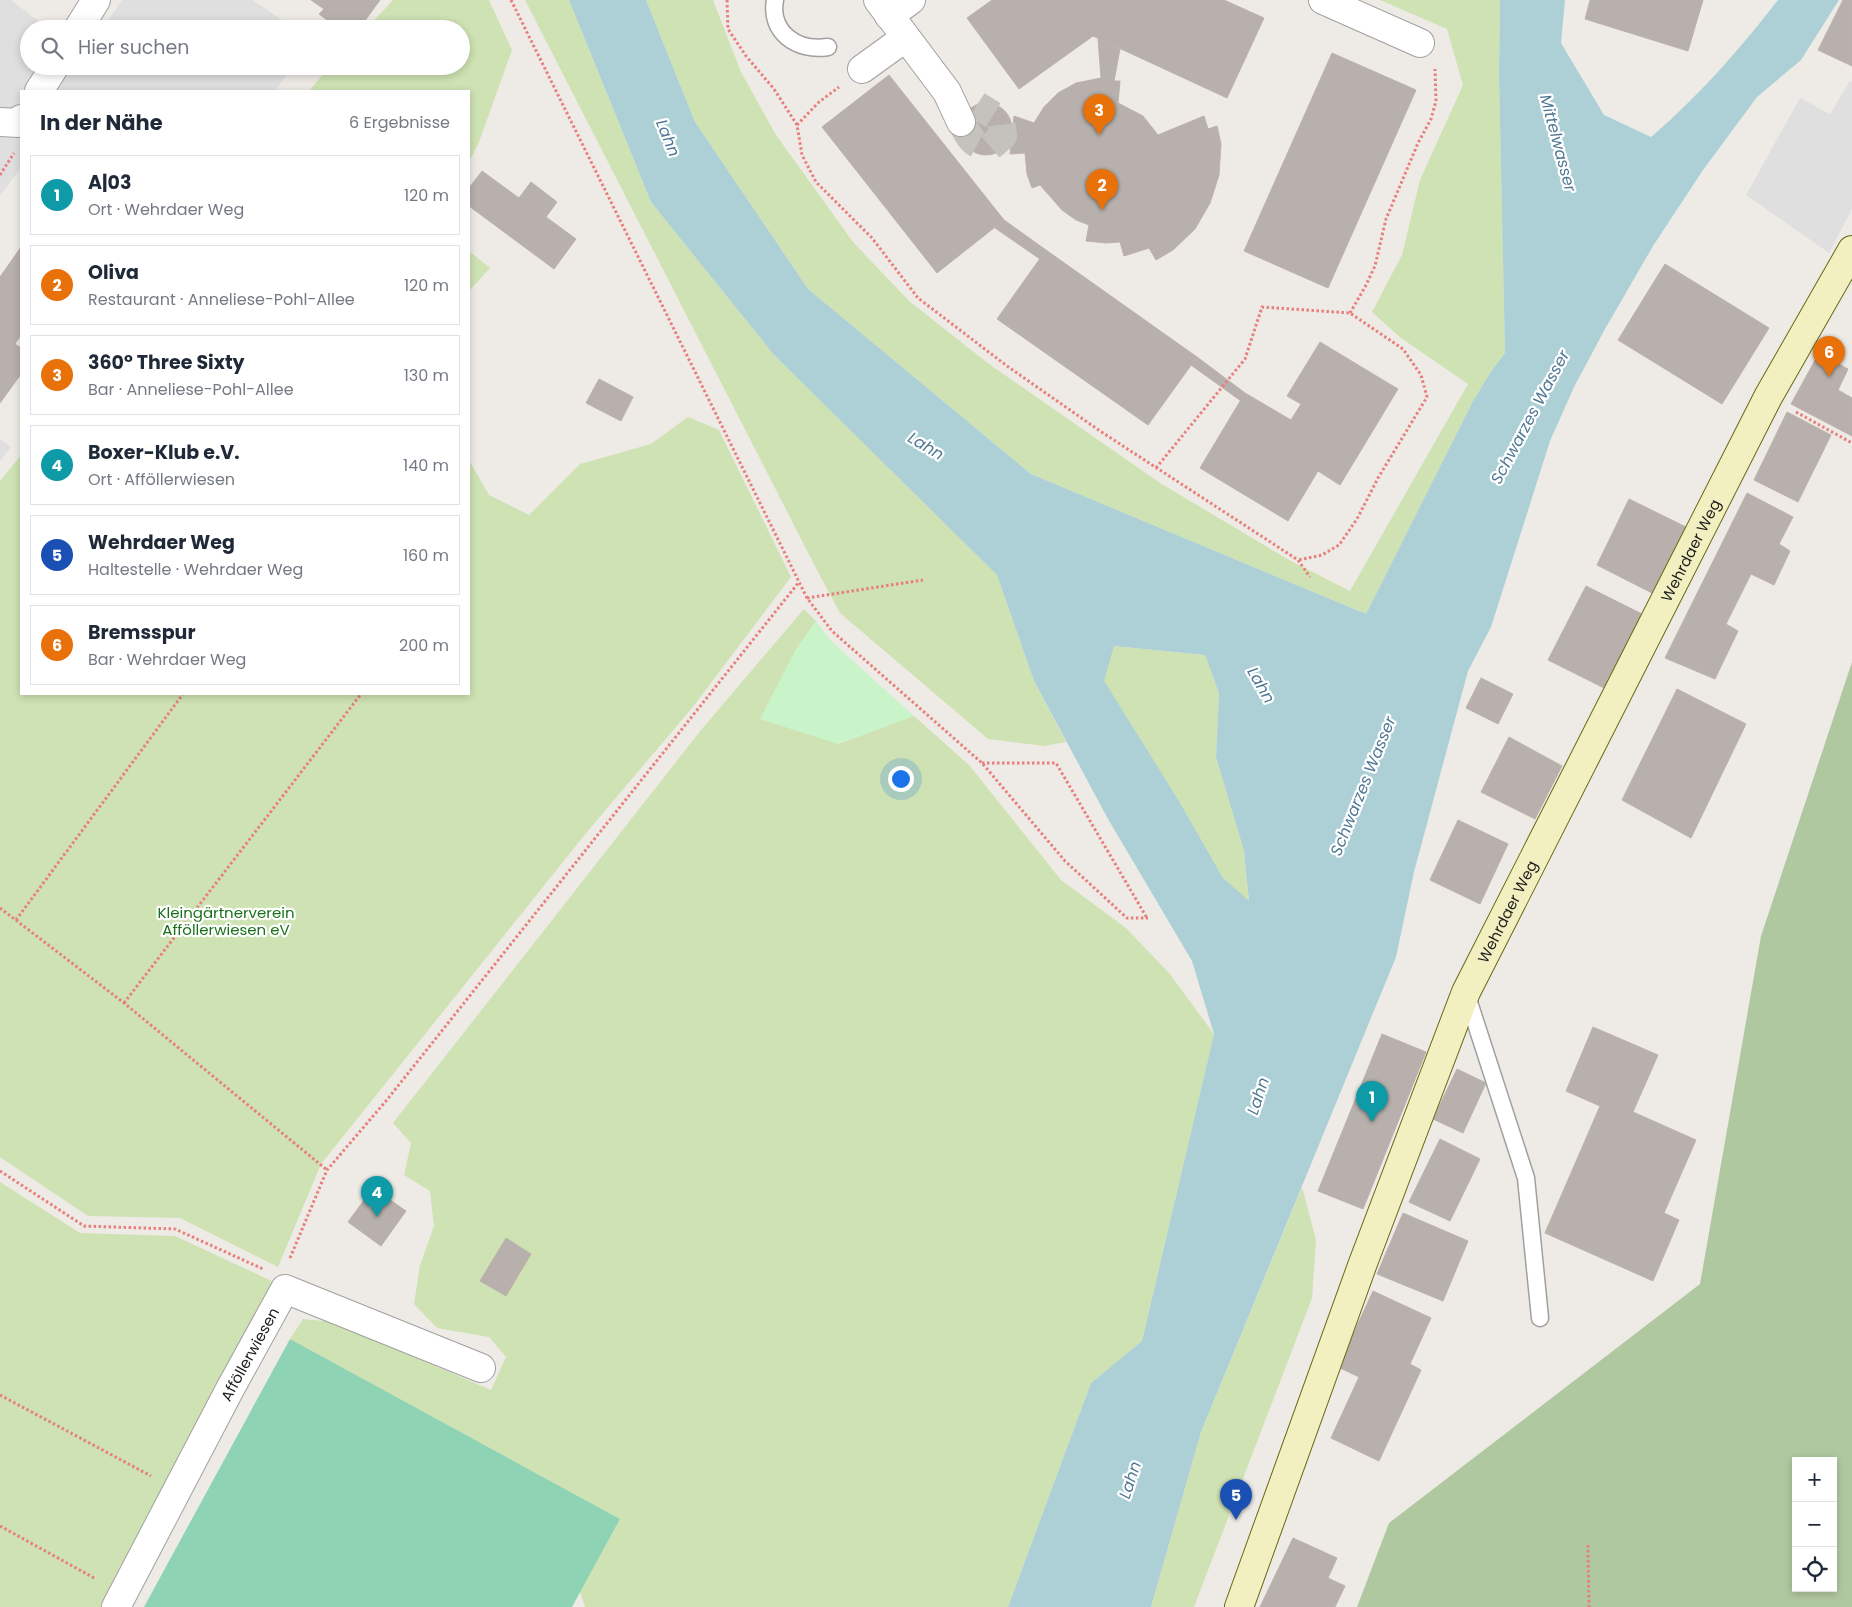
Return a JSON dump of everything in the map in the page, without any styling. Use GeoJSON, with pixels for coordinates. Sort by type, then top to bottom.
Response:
{"type":"FeatureCollection","features":[{"type":"Feature","properties":{"kind":"main road","name":"Wehrdaer Weg"},"geometry":{"type":"LineString","coordinates":[[1239,1607],[1363,1263],[1466,992],[1768,397],[1852,250]]}},
{"type":"Feature","properties":{"kind":"street"},"geometry":{"type":"LineString","coordinates":[[84,20],[96,0]]}},
{"type":"Feature","properties":{"kind":"street"},"geometry":{"type":"LineString","coordinates":[[911,0],[884,8],[947,92],[969,114]]}},
{"type":"Feature","properties":{"kind":"street"},"geometry":{"type":"LineString","coordinates":[[1323,0],[1420,43]]}},
{"type":"Feature","properties":{"kind":"street"},"geometry":{"type":"LineString","coordinates":[[862,69],[906,38]]}},
{"type":"Feature","properties":{"kind":"street"},"geometry":{"type":"LineString","coordinates":[[40,90],[49,75]]}},
{"type":"Feature","properties":{"kind":"street"},"geometry":{"type":"LineString","coordinates":[[0,122],[19,123],[20,121]]}},
{"type":"Feature","properties":{"kind":"street"},"geometry":{"type":"LineString","coordinates":[[285,1283],[481,1368]]}},
{"type":"Feature","properties":{"kind":"street","name":"Afföllerwiesen"},"geometry":{"type":"LineString","coordinates":[[119,1600],[285,1283]]}},
{"type":"Feature","properties":{"kind":"lane"},"geometry":{"type":"LineString","coordinates":[[775,0],[773,11],[778,28],[790,40],[806,47],[828,46]]}},
{"type":"Feature","properties":{"kind":"lane"},"geometry":{"type":"LineString","coordinates":[[1466,992],[1526,1178],[1540,1318]]}},
{"type":"Feature","properties":{"kind":"path"},"geometry":{"type":"LineString","coordinates":[[511,0],[807,598],[832,631],[982,763],[1065,862],[1128,918],[1148,918],[1056,763],[982,763]]}},
{"type":"Feature","properties":{"kind":"path"},"geometry":{"type":"LineString","coordinates":[[728,0],[728,29],[746,56],[774,89],[797,125],[802,155],[816,182],[872,238],[918,298],[1007,366],[1156,468],[1298,560],[1310,577]]}},
{"type":"Feature","properties":{"kind":"path"},"geometry":{"type":"LineString","coordinates":[[1350,313],[1366,287],[1375,266],[1386,219],[1436,101],[1436,75],[1431,55],[1420,43]]}},
{"type":"Feature","properties":{"kind":"path"},"geometry":{"type":"LineString","coordinates":[[797,125],[819,102],[862,69]]}},
{"type":"Feature","properties":{"kind":"path"},"geometry":{"type":"LineString","coordinates":[[1156,468],[1245,359],[1262,307],[1350,313],[1403,350],[1421,375],[1427,397],[1378,478],[1357,519],[1339,545],[1322,555],[1298,560]]}},
{"type":"Feature","properties":{"kind":"path"},"geometry":{"type":"LineString","coordinates":[[1768,397],[1852,442]]}},
{"type":"Feature","properties":{"kind":"path"},"geometry":{"type":"LineString","coordinates":[[807,598],[923,580]]}},
{"type":"Feature","properties":{"kind":"path"},"geometry":{"type":"LineString","coordinates":[[0,1171],[84,1226],[175,1229],[285,1283],[285,1270],[327,1170],[392,1094],[799,582]]}},
{"type":"Feature","properties":{"kind":"path"},"geometry":{"type":"LineString","coordinates":[[16,920],[182,695]]}},
{"type":"Feature","properties":{"kind":"path"},"geometry":{"type":"LineString","coordinates":[[124,1003],[360,695]]}},
{"type":"Feature","properties":{"kind":"path"},"geometry":{"type":"LineString","coordinates":[[0,908],[124,1003],[327,1170]]}},
{"type":"Feature","properties":{"kind":"path"},"geometry":{"type":"LineString","coordinates":[[0,1395],[178,1490]]}},
{"type":"Feature","properties":{"kind":"path"},"geometry":{"type":"LineString","coordinates":[[0,1526],[119,1600]]}},
{"type":"Feature","properties":{"kind":"path"},"geometry":{"type":"LineString","coordinates":[[1588,1545],[1590,1607]]}},
{"type":"Feature","properties":{"kind":"green space"},"geometry":{"type":"Polygon","coordinates":[[[393,0],[489,0],[512,50],[479,142],[470,160],[470,90],[310,90],[322,75],[470,75],[470,20],[374,20],[393,0]]]}},
{"type":"Feature","properties":{"kind":"green space"},"geometry":{"type":"Polygon","coordinates":[[[525,0],[569,0],[651,202],[774,355],[997,575],[1034,681],[1066,742],[1044,746],[988,739],[840,613],[525,0]]]}},
{"type":"Feature","properties":{"kind":"green space"},"geometry":{"type":"Polygon","coordinates":[[[646,0],[713,0],[741,72],[776,135],[853,242],[909,301],[989,364],[1160,483],[1289,560],[1350,591],[1468,384],[1401,338],[1372,312],[1402,255],[1420,180],[1463,85],[1447,29],[1380,0],[1500,0],[1499,75],[1505,353],[1490,373],[1472,403],[1366,614],[1031,474],[808,289],[695,122],[646,0]]]}},
{"type":"Feature","properties":{"kind":"green space"},"geometry":{"type":"Polygon","coordinates":[[[470,252],[490,268],[470,290],[470,252]]]}},
{"type":"Feature","properties":{"kind":"green space","name":"Kleingärtnerverein Afföllerwiesen eV"},"geometry":{"type":"Polygon","coordinates":[[[688,417],[719,430],[791,577],[692,708],[587,832],[321,1164],[278,1267],[180,1218],[88,1216],[0,1157],[0,481],[20,456],[20,695],[470,695],[470,462],[489,495],[529,515],[580,464],[651,444],[688,417]]]}},
{"type":"Feature","properties":{"kind":"green space"},"geometry":{"type":"Polygon","coordinates":[[[804,609],[816,621],[795,651],[838,744],[914,716],[969,765],[1061,880],[1126,928],[1169,973],[1214,1034],[1142,1341],[1091,1383],[1008,1607],[585,1607],[580,1592],[620,1519],[290,1339],[303,1319],[333,1322],[491,1390],[506,1357],[489,1337],[437,1328],[414,1304],[420,1265],[434,1226],[430,1191],[404,1175],[411,1143],[393,1123],[701,730],[804,609]]]}},
{"type":"Feature","properties":{"kind":"green space"},"geometry":{"type":"Polygon","coordinates":[[[816,621],[830,640],[914,716],[838,744],[760,719],[795,651],[816,621]]]}},
{"type":"Feature","properties":{"kind":"green space"},"geometry":{"type":"Polygon","coordinates":[[[1113,646],[1205,655],[1219,693],[1216,757],[1244,851],[1249,902],[1223,878],[1179,801],[1103,681],[1113,646]]]}},
{"type":"Feature","properties":{"kind":"green space"},"geometry":{"type":"Polygon","coordinates":[[[1852,662],[1852,1607],[1357,1607],[1389,1523],[1700,1284],[1761,936],[1852,662]]]}},
{"type":"Feature","properties":{"kind":"green space"},"geometry":{"type":"Polygon","coordinates":[[[0,1182],[80,1233],[175,1236],[278,1284],[104,1607],[0,1607],[0,1182]]]}},
{"type":"Feature","properties":{"kind":"green space"},"geometry":{"type":"Polygon","coordinates":[[[1302,1187],[1316,1240],[1312,1298],[1194,1607],[1151,1607],[1201,1432],[1302,1187]]]}},
{"type":"Feature","properties":{"kind":"green space"},"geometry":{"type":"Polygon","coordinates":[[[290,1339],[620,1519],[572,1607],[144,1607],[290,1339]]]}},
{"type":"Feature","properties":{"kind":"shaded area"},"geometry":{"type":"Polygon","coordinates":[[[0,0],[11,0],[37,20],[20,20],[20,75],[287,75],[276,90],[20,90],[20,168],[0,196],[0,0]]]}},
{"type":"Feature","properties":{"kind":"shaded area"},"geometry":{"type":"Polygon","coordinates":[[[122,0],[253,0],[282,20],[109,20],[122,0]]]}},
{"type":"Feature","properties":{"kind":"shaded area"},"geometry":{"type":"Polygon","coordinates":[[[1850,81],[1852,82],[1852,209],[1829,253],[1746,195],[1800,98],[1830,114],[1850,81]]]}},
{"type":"Feature","properties":{"kind":"shaded area"},"geometry":{"type":"Polygon","coordinates":[[[0,439],[11,447],[0,461],[0,439]]]}},
{"type":"Feature","properties":{"kind":"water"},"geometry":{"type":"Polygon","coordinates":[[[569,0],[646,0],[695,122],[808,289],[1031,474],[1366,614],[1472,403],[1490,373],[1505,353],[1499,75],[1500,0],[1565,0],[1561,43],[1604,115],[1651,137],[1718,72],[1778,0],[1839,0],[1801,60],[1757,97],[1703,170],[1653,246],[1574,387],[1550,441],[1491,627],[1468,671],[1414,872],[1396,957],[1201,1432],[1151,1607],[1008,1607],[1091,1383],[1142,1341],[1214,1034],[1192,961],[1108,819],[1034,681],[997,575],[774,355],[651,202],[569,0]],[[1114,646],[1104,681],[1179,801],[1223,878],[1249,901],[1244,851],[1216,757],[1219,693],[1205,655],[1114,646]]]}},
{"type":"Feature","properties":{"kind":"building"},"geometry":{"type":"Polygon","coordinates":[[[311,0],[380,0],[366,20],[327,20],[319,14],[324,9],[311,0]]]}},
{"type":"Feature","properties":{"kind":"building"},"geometry":{"type":"Polygon","coordinates":[[[992,0],[1224,0],[1264,18],[1227,98],[1093,36],[1019,89],[967,18],[992,0]]]}},
{"type":"Feature","properties":{"kind":"building"},"geometry":{"type":"Polygon","coordinates":[[[1590,0],[1703,0],[1688,51],[1585,19],[1590,0]]]}},
{"type":"Feature","properties":{"kind":"building"},"geometry":{"type":"Polygon","coordinates":[[[1843,0],[1852,0],[1852,66],[1818,50],[1843,0]]]}},
{"type":"Feature","properties":{"kind":"building"},"geometry":{"type":"Polygon","coordinates":[[[1098,39],[1120,49],[1114,81],[1120,81],[1118,103],[1143,116],[1158,135],[1204,116],[1208,129],[1217,126],[1221,144],[1219,175],[1210,203],[1195,229],[1173,250],[1156,260],[1149,248],[1124,256],[1120,242],[1086,241],[1089,225],[1076,220],[1062,210],[1040,185],[1032,188],[1027,174],[1025,153],[1010,154],[1014,116],[1034,123],[1044,107],[1058,93],[1076,83],[1101,78],[1098,39]]]}},
{"type":"Feature","properties":{"kind":"building"},"geometry":{"type":"Polygon","coordinates":[[[1332,53],[1416,90],[1328,288],[1244,251],[1332,53]]]}},
{"type":"Feature","properties":{"kind":"building"},"geometry":{"type":"Polygon","coordinates":[[[889,75],[1004,220],[937,273],[822,127],[889,75]]]}},
{"type":"Feature","properties":{"kind":"building"},"geometry":{"type":"Polygon","coordinates":[[[986,103],[996,105],[1004,111],[1010,119],[1012,129],[1010,139],[1004,147],[996,153],[986,155],[976,153],[968,147],[962,139],[960,129],[962,119],[968,111],[976,105],[986,103]]]}},
{"type":"Feature","properties":{"kind":"building"},"geometry":{"type":"Polygon","coordinates":[[[482,171],[519,198],[531,182],[557,202],[546,217],[576,239],[554,269],[470,207],[470,187],[482,171]]]}},
{"type":"Feature","properties":{"kind":"building"},"geometry":{"type":"Polygon","coordinates":[[[1004,220],[1046,250],[1040,259],[995,228],[1004,220]]]}},
{"type":"Feature","properties":{"kind":"building"},"geometry":{"type":"Polygon","coordinates":[[[20,248],[20,336],[15,344],[20,347],[20,375],[0,403],[0,277],[20,248]]]}},
{"type":"Feature","properties":{"kind":"building"},"geometry":{"type":"Polygon","coordinates":[[[1046,250],[1197,357],[1148,425],[997,319],[1046,250]]]}},
{"type":"Feature","properties":{"kind":"building"},"geometry":{"type":"Polygon","coordinates":[[[1665,264],[1769,328],[1722,404],[1618,340],[1665,264]]]}},
{"type":"Feature","properties":{"kind":"building"},"geometry":{"type":"Polygon","coordinates":[[[1320,342],[1398,389],[1340,485],[1318,471],[1288,521],[1200,468],[1245,393],[1291,420],[1301,404],[1287,396],[1320,342]]]}},
{"type":"Feature","properties":{"kind":"building"},"geometry":{"type":"Polygon","coordinates":[[[1819,353],[1848,369],[1838,390],[1852,398],[1852,436],[1791,404],[1819,353]]]}},
{"type":"Feature","properties":{"kind":"building"},"geometry":{"type":"Polygon","coordinates":[[[1197,357],[1245,393],[1241,401],[1191,365],[1197,357]]]}},
{"type":"Feature","properties":{"kind":"building"},"geometry":{"type":"Polygon","coordinates":[[[599,379],[633,397],[621,421],[586,403],[599,379]]]}},
{"type":"Feature","properties":{"kind":"building"},"geometry":{"type":"Polygon","coordinates":[[[1787,412],[1831,435],[1798,502],[1754,480],[1787,412]]]}},
{"type":"Feature","properties":{"kind":"building"},"geometry":{"type":"Polygon","coordinates":[[[1747,493],[1793,517],[1779,544],[1790,551],[1774,585],[1751,574],[1726,624],[1738,631],[1715,679],[1665,658],[1747,493]]]}},
{"type":"Feature","properties":{"kind":"building"},"geometry":{"type":"Polygon","coordinates":[[[1629,499],[1686,527],[1652,593],[1597,565],[1629,499]]]}},
{"type":"Feature","properties":{"kind":"building"},"geometry":{"type":"Polygon","coordinates":[[[1586,586],[1642,614],[1604,688],[1548,660],[1586,586]]]}},
{"type":"Feature","properties":{"kind":"building"},"geometry":{"type":"Polygon","coordinates":[[[1481,678],[1513,694],[1498,724],[1466,708],[1481,678]]]}},
{"type":"Feature","properties":{"kind":"building"},"geometry":{"type":"Polygon","coordinates":[[[1677,689],[1746,724],[1691,838],[1622,800],[1677,689]]]}},
{"type":"Feature","properties":{"kind":"building"},"geometry":{"type":"Polygon","coordinates":[[[1509,737],[1562,766],[1535,819],[1481,792],[1509,737]]]}},
{"type":"Feature","properties":{"kind":"building"},"geometry":{"type":"Polygon","coordinates":[[[1458,820],[1508,844],[1480,904],[1430,880],[1458,820]]]}},
{"type":"Feature","properties":{"kind":"building"},"geometry":{"type":"Polygon","coordinates":[[[1593,1027],[1658,1055],[1633,1112],[1696,1140],[1664,1213],[1679,1220],[1653,1281],[1545,1233],[1600,1106],[1566,1091],[1593,1027]]]}},
{"type":"Feature","properties":{"kind":"building"},"geometry":{"type":"Polygon","coordinates":[[[1382,1034],[1426,1052],[1363,1209],[1318,1191],[1382,1034]]]}},
{"type":"Feature","properties":{"kind":"building"},"geometry":{"type":"Polygon","coordinates":[[[1457,1069],[1486,1083],[1463,1133],[1433,1119],[1457,1069]]]}},
{"type":"Feature","properties":{"kind":"building"},"geometry":{"type":"Polygon","coordinates":[[[1440,1139],[1480,1159],[1450,1221],[1409,1202],[1440,1139]]]}},
{"type":"Feature","properties":{"kind":"building"},"geometry":{"type":"Polygon","coordinates":[[[373,1188],[406,1211],[381,1246],[348,1222],[373,1188]]]}},
{"type":"Feature","properties":{"kind":"building"},"geometry":{"type":"Polygon","coordinates":[[[1403,1213],[1468,1241],[1443,1301],[1377,1274],[1403,1213]]]}},
{"type":"Feature","properties":{"kind":"building"},"geometry":{"type":"Polygon","coordinates":[[[506,1238],[531,1254],[506,1296],[480,1281],[506,1238]]]}},
{"type":"Feature","properties":{"kind":"building"},"geometry":{"type":"Polygon","coordinates":[[[1373,1291],[1431,1318],[1410,1364],[1421,1370],[1379,1461],[1331,1438],[1359,1377],[1338,1367],[1373,1291]]]}},
{"type":"Feature","properties":{"kind":"building"},"geometry":{"type":"Polygon","coordinates":[[[1293,1538],[1337,1558],[1328,1578],[1345,1586],[1335,1607],[1260,1607],[1293,1538]]]}},
{"type":"Feature","properties":{"kind":"tunnel"},"geometry":{"type":"LineString","coordinates":[[961,122],[972,140],[983,146],[989,148],[1003,136],[1001,120],[977,105]]}},
{"type":"Feature","properties":{"kind":"place","name":"360° Three Sixty"},"geometry":{"type":"Point","coordinates":[1099,135]}},
{"type":"Feature","properties":{"kind":"place","name":"Oliva"},"geometry":{"type":"Point","coordinates":[1102,210]}},
{"type":"Feature","properties":{"kind":"place","name":"Bremsspur"},"geometry":{"type":"Point","coordinates":[1829,377]}},
{"type":"Feature","properties":{"kind":"place","name":"A|03"},"geometry":{"type":"Point","coordinates":[1372,1122]}},
{"type":"Feature","properties":{"kind":"place","name":"Boxer-Klub e.V."},"geometry":{"type":"Point","coordinates":[377,1217]}},
{"type":"Feature","properties":{"kind":"place","name":"Wehrdaer Weg"},"geometry":{"type":"Point","coordinates":[1236,1520]}},
{"type":"Feature","properties":{"kind":"water label","name":"Lahn"},"geometry":{"type":"Point","coordinates":[668,138]}},
{"type":"Feature","properties":{"kind":"water label","name":"Mittelwasser"},"geometry":{"type":"Point","coordinates":[1558,143]}},
{"type":"Feature","properties":{"kind":"water label","name":"Schwarzes Wasser"},"geometry":{"type":"Point","coordinates":[1530,417]}},
{"type":"Feature","properties":{"kind":"water label","name":"Lahn"},"geometry":{"type":"Point","coordinates":[926,446]}},
{"type":"Feature","properties":{"kind":"water label","name":"Lahn"},"geometry":{"type":"Point","coordinates":[1261,685]}},
{"type":"Feature","properties":{"kind":"water label","name":"Schwarzes Wasser"},"geometry":{"type":"Point","coordinates":[1363,786]}},
{"type":"Feature","properties":{"kind":"water label","name":"Lahn"},"geometry":{"type":"Point","coordinates":[1258,1096]}},
{"type":"Feature","properties":{"kind":"water label","name":"Lahn"},"geometry":{"type":"Point","coordinates":[1130,1480]}}]}
